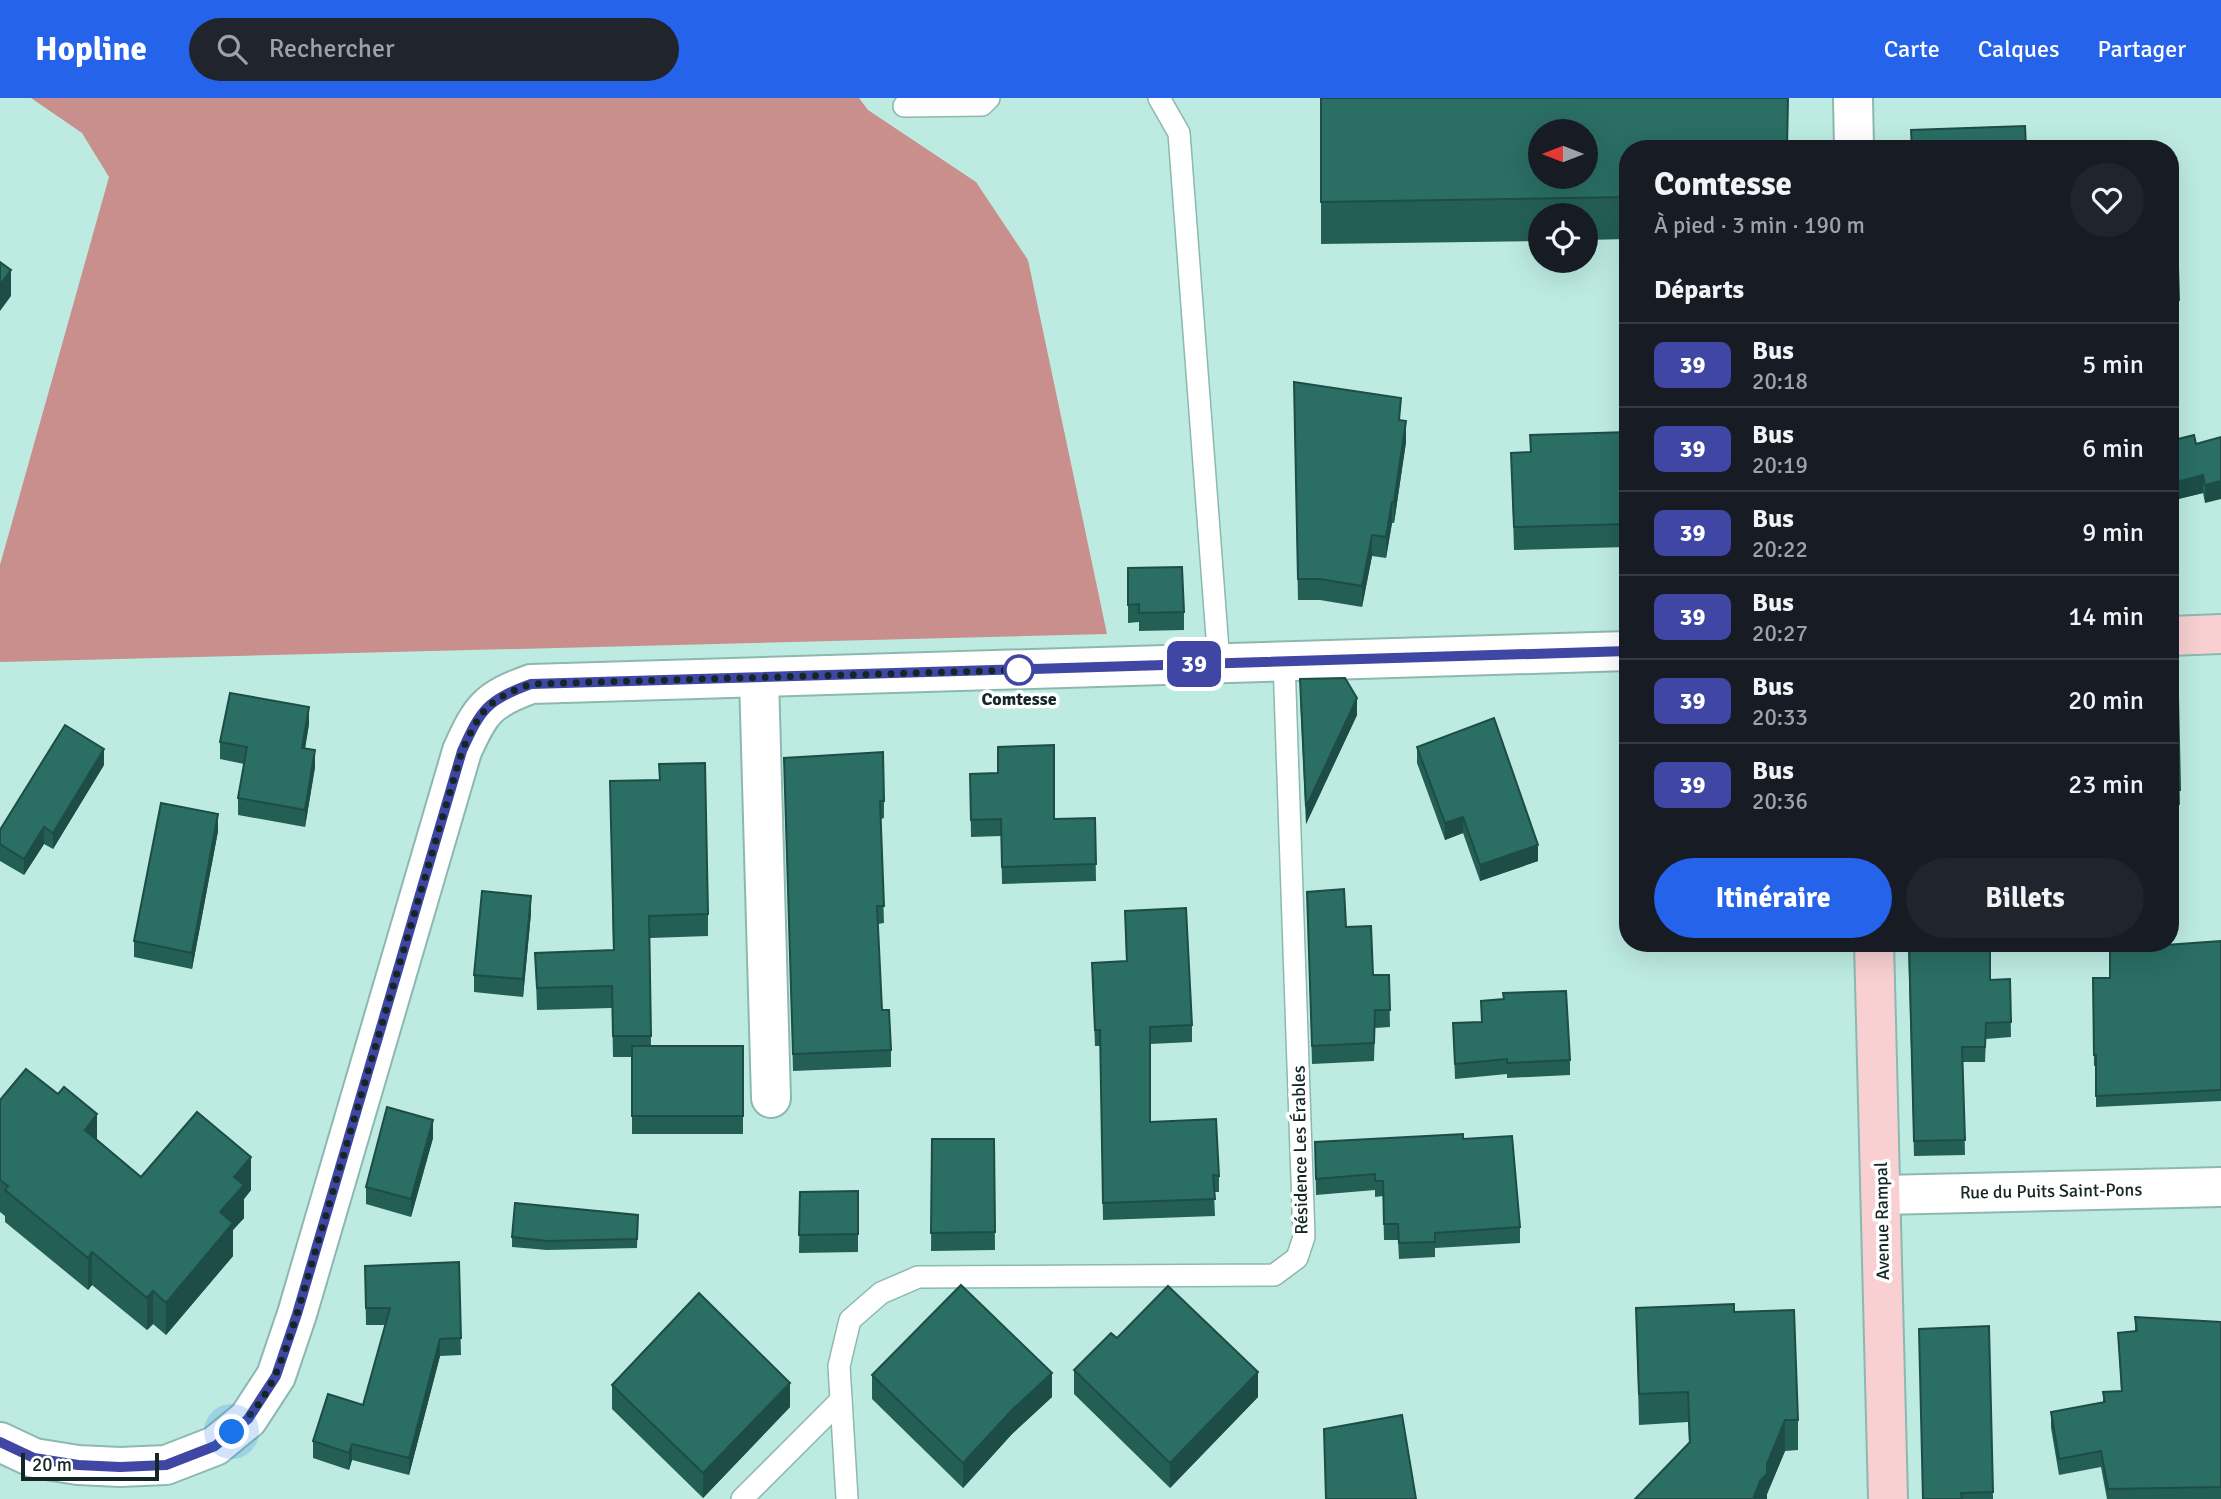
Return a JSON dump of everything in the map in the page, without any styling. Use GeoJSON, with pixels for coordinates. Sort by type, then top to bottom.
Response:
{"type":"FeatureCollection","features":[{"type":"Feature","properties":{"kind":"street"},"geometry":{"type":"LineString","coordinates":[[1853,98],[1854,140]]}},
{"type":"Feature","properties":{"kind":"street"},"geometry":{"type":"LineString","coordinates":[[2179,636],[2221,634]]}},
{"type":"Feature","properties":{"kind":"street"},"geometry":{"type":"LineString","coordinates":[[0,1442],[34,1458],[78,1465],[166,1465],[215,1446],[248,1419],[276,1376],[297,1314],[462,751],[478,717],[503,694],[531,684],[1619,651]]}},
{"type":"Feature","properties":{"kind":"street"},"geometry":{"type":"LineString","coordinates":[[759,678],[771,1098]]}},
{"type":"Feature","properties":{"kind":"street","name":"Avenue Rampal"},"geometry":{"type":"LineString","coordinates":[[1874,952],[1888,1499]]}},
{"type":"Feature","properties":{"kind":"street","name":"Rue du Puits Saint-Pons"},"geometry":{"type":"LineString","coordinates":[[1882,1195],[2221,1186]]}},
{"type":"Feature","properties":{"kind":"lane"},"geometry":{"type":"LineString","coordinates":[[904,106],[982,105],[989,98]]}},
{"type":"Feature","properties":{"kind":"lane"},"geometry":{"type":"LineString","coordinates":[[1159,98],[1179,133],[1219,663]]}},
{"type":"Feature","properties":{"kind":"lane","name":"Résidence Les Érables"},"geometry":{"type":"LineString","coordinates":[[847,1499],[839,1366],[850,1320],[881,1293],[918,1277],[1273,1275],[1297,1258],[1304,1237],[1284,662]]}},
{"type":"Feature","properties":{"kind":"lane"},"geometry":{"type":"LineString","coordinates":[[742,1499],[841,1401]]}},
{"type":"Feature","properties":{"kind":"shaded area"},"geometry":{"type":"Polygon","coordinates":[[[31,98],[859,98],[868,110],[976,182],[1028,260],[1107,634],[0,662],[0,565],[109,177],[82,133],[31,98]]]}},
{"type":"Feature","properties":{"kind":"building"},"geometry":{"type":"Polygon","coordinates":[[[1321,98],[1788,98],[1787,140],[1619,140],[1619,197],[1321,202],[1321,98]]]}},
{"type":"Feature","properties":{"kind":"building"},"geometry":{"type":"Polygon","coordinates":[[[2025,126],[2026,140],[1912,140],[1911,130],[2025,126]]]}},
{"type":"Feature","properties":{"kind":"building"},"geometry":{"type":"Polygon","coordinates":[[[0,262],[11,270],[0,285],[0,262]]]}},
{"type":"Feature","properties":{"kind":"building"},"geometry":{"type":"Polygon","coordinates":[[[1294,382],[1401,398],[1399,420],[1406,421],[1394,502],[1386,537],[1372,535],[1362,586],[1320,579],[1298,579],[1294,382]]]}},
{"type":"Feature","properties":{"kind":"building"},"geometry":{"type":"Polygon","coordinates":[[[1619,432],[1619,524],[1514,527],[1511,453],[1531,452],[1530,435],[1619,432]]]}},
{"type":"Feature","properties":{"kind":"building"},"geometry":{"type":"Polygon","coordinates":[[[2194,435],[2196,444],[2221,437],[2221,481],[2205,485],[2203,475],[2179,482],[2179,439],[2194,435]]]}},
{"type":"Feature","properties":{"kind":"building"},"geometry":{"type":"Polygon","coordinates":[[[1182,567],[1184,612],[1139,613],[1139,604],[1128,605],[1128,568],[1182,567]]]}},
{"type":"Feature","properties":{"kind":"building"},"geometry":{"type":"Polygon","coordinates":[[[1345,678],[1357,698],[1306,807],[1300,679],[1345,678]]]}},
{"type":"Feature","properties":{"kind":"building"},"geometry":{"type":"Polygon","coordinates":[[[230,693],[309,707],[302,748],[315,750],[305,810],[238,798],[247,747],[220,742],[230,693]]]}},
{"type":"Feature","properties":{"kind":"building"},"geometry":{"type":"Polygon","coordinates":[[[1494,718],[1538,845],[1480,865],[1463,817],[1445,823],[1417,747],[1494,718]]]}},
{"type":"Feature","properties":{"kind":"building"},"geometry":{"type":"Polygon","coordinates":[[[65,725],[104,749],[53,833],[44,827],[24,859],[0,844],[0,830],[65,725]]]}},
{"type":"Feature","properties":{"kind":"building"},"geometry":{"type":"Polygon","coordinates":[[[1054,745],[1054,819],[1095,818],[1096,864],[1002,867],[1001,819],[971,820],[970,774],[998,773],[998,747],[1054,745]]]}},
{"type":"Feature","properties":{"kind":"building"},"geometry":{"type":"Polygon","coordinates":[[[883,752],[884,801],[880,801],[884,906],[877,906],[882,1010],[889,1010],[891,1050],[793,1054],[784,758],[883,752]]]}},
{"type":"Feature","properties":{"kind":"building"},"geometry":{"type":"Polygon","coordinates":[[[705,763],[708,914],[649,916],[651,1036],[613,1036],[612,986],[537,988],[535,953],[614,950],[610,781],[660,780],[659,764],[705,763]]]}},
{"type":"Feature","properties":{"kind":"building"},"geometry":{"type":"Polygon","coordinates":[[[161,803],[218,814],[192,953],[134,941],[161,803]]]}},
{"type":"Feature","properties":{"kind":"building"},"geometry":{"type":"Polygon","coordinates":[[[1344,889],[1346,927],[1371,926],[1373,975],[1389,975],[1390,1010],[1375,1010],[1374,1043],[1312,1046],[1307,892],[1344,889]]]}},
{"type":"Feature","properties":{"kind":"building"},"geometry":{"type":"Polygon","coordinates":[[[482,891],[531,896],[523,979],[474,975],[482,891]]]}},
{"type":"Feature","properties":{"kind":"building"},"geometry":{"type":"Polygon","coordinates":[[[1186,908],[1192,1025],[1150,1027],[1150,1122],[1216,1119],[1219,1176],[1213,1175],[1215,1199],[1103,1203],[1100,1030],[1095,1030],[1092,963],[1127,961],[1125,911],[1186,908]]]}},
{"type":"Feature","properties":{"kind":"building"},"geometry":{"type":"Polygon","coordinates":[[[2221,941],[2221,1090],[2096,1096],[2093,978],[2110,978],[2110,952],[2179,952],[2179,944],[2221,941]]]}},
{"type":"Feature","properties":{"kind":"building"},"geometry":{"type":"Polygon","coordinates":[[[1909,952],[1990,952],[1990,980],[2010,979],[2011,1022],[1986,1023],[1985,1047],[1962,1047],[1965,1140],[1914,1141],[1909,952]]]}},
{"type":"Feature","properties":{"kind":"building"},"geometry":{"type":"Polygon","coordinates":[[[1566,991],[1570,1060],[1507,1063],[1507,1059],[1455,1064],[1453,1023],[1482,1022],[1481,1001],[1504,999],[1503,993],[1566,991]]]}},
{"type":"Feature","properties":{"kind":"building"},"geometry":{"type":"Polygon","coordinates":[[[632,1046],[743,1046],[743,1116],[632,1116],[632,1046]]]}},
{"type":"Feature","properties":{"kind":"building"},"geometry":{"type":"Polygon","coordinates":[[[26,1069],[58,1094],[64,1087],[97,1114],[85,1130],[141,1177],[197,1112],[251,1157],[234,1177],[244,1185],[220,1212],[233,1223],[166,1303],[153,1291],[147,1298],[92,1252],[88,1258],[5,1190],[8,1186],[0,1180],[0,1100],[26,1069]]]}},
{"type":"Feature","properties":{"kind":"building"},"geometry":{"type":"Polygon","coordinates":[[[387,1107],[433,1120],[411,1199],[366,1187],[387,1107]]]}},
{"type":"Feature","properties":{"kind":"building"},"geometry":{"type":"Polygon","coordinates":[[[1463,1134],[1463,1139],[1512,1136],[1520,1227],[1435,1233],[1435,1242],[1399,1243],[1398,1224],[1384,1224],[1383,1181],[1375,1181],[1375,1174],[1316,1179],[1315,1142],[1463,1134]]]}},
{"type":"Feature","properties":{"kind":"building"},"geometry":{"type":"Polygon","coordinates":[[[932,1139],[994,1139],[995,1232],[931,1233],[932,1139]]]}},
{"type":"Feature","properties":{"kind":"building"},"geometry":{"type":"Polygon","coordinates":[[[858,1191],[858,1234],[799,1235],[800,1192],[858,1191]]]}},
{"type":"Feature","properties":{"kind":"building"},"geometry":{"type":"Polygon","coordinates":[[[515,1203],[638,1215],[637,1239],[547,1241],[512,1237],[515,1203]]]}},
{"type":"Feature","properties":{"kind":"building"},"geometry":{"type":"Polygon","coordinates":[[[459,1262],[461,1338],[440,1339],[409,1458],[352,1444],[349,1453],[313,1441],[328,1394],[363,1405],[390,1308],[366,1308],[365,1266],[459,1262]]]}},
{"type":"Feature","properties":{"kind":"building"},"geometry":{"type":"Polygon","coordinates":[[[961,1285],[1052,1373],[1012,1410],[963,1463],[872,1375],[961,1285]]]}},
{"type":"Feature","properties":{"kind":"building"},"geometry":{"type":"Polygon","coordinates":[[[1168,1286],[1258,1372],[1170,1463],[1074,1370],[1111,1333],[1117,1338],[1168,1286]]]}},
{"type":"Feature","properties":{"kind":"building"},"geometry":{"type":"Polygon","coordinates":[[[699,1293],[790,1383],[703,1473],[612,1385],[699,1293]]]}},
{"type":"Feature","properties":{"kind":"building"},"geometry":{"type":"Polygon","coordinates":[[[1734,1304],[1734,1312],[1794,1310],[1798,1420],[1785,1420],[1767,1464],[1767,1474],[1760,1481],[1753,1499],[1635,1499],[1690,1442],[1688,1392],[1639,1394],[1636,1308],[1734,1304]]]}},
{"type":"Feature","properties":{"kind":"building"},"geometry":{"type":"Polygon","coordinates":[[[2135,1317],[2221,1322],[2221,1487],[2108,1489],[2101,1451],[2059,1459],[2051,1412],[2105,1402],[2103,1392],[2122,1391],[2118,1333],[2137,1331],[2135,1317]]]}},
{"type":"Feature","properties":{"kind":"building"},"geometry":{"type":"Polygon","coordinates":[[[1989,1326],[1993,1492],[1961,1493],[1962,1499],[1923,1499],[1919,1329],[1989,1326]]]}},
{"type":"Feature","properties":{"kind":"building"},"geometry":{"type":"Polygon","coordinates":[[[1402,1415],[1416,1499],[1326,1499],[1324,1429],[1402,1415]]]}},
{"type":"Feature","properties":{"kind":"bus line","name":"39"},"geometry":{"type":"LineString","coordinates":[[0,1442],[34,1458],[78,1465],[166,1465],[215,1446],[248,1419],[276,1376],[297,1314],[462,751],[478,717],[503,694],[531,684],[1619,651]]}},
{"type":"Feature","properties":{"kind":"place","name":"Comtesse"},"geometry":{"type":"Point","coordinates":[1019,670]}},
{"type":"Feature","properties":{"kind":"route"},"geometry":{"type":"LineString","coordinates":[[232,1432],[248,1419],[276,1376],[297,1314],[462,751],[478,717],[503,694],[531,684],[1019,670]]}}]}
